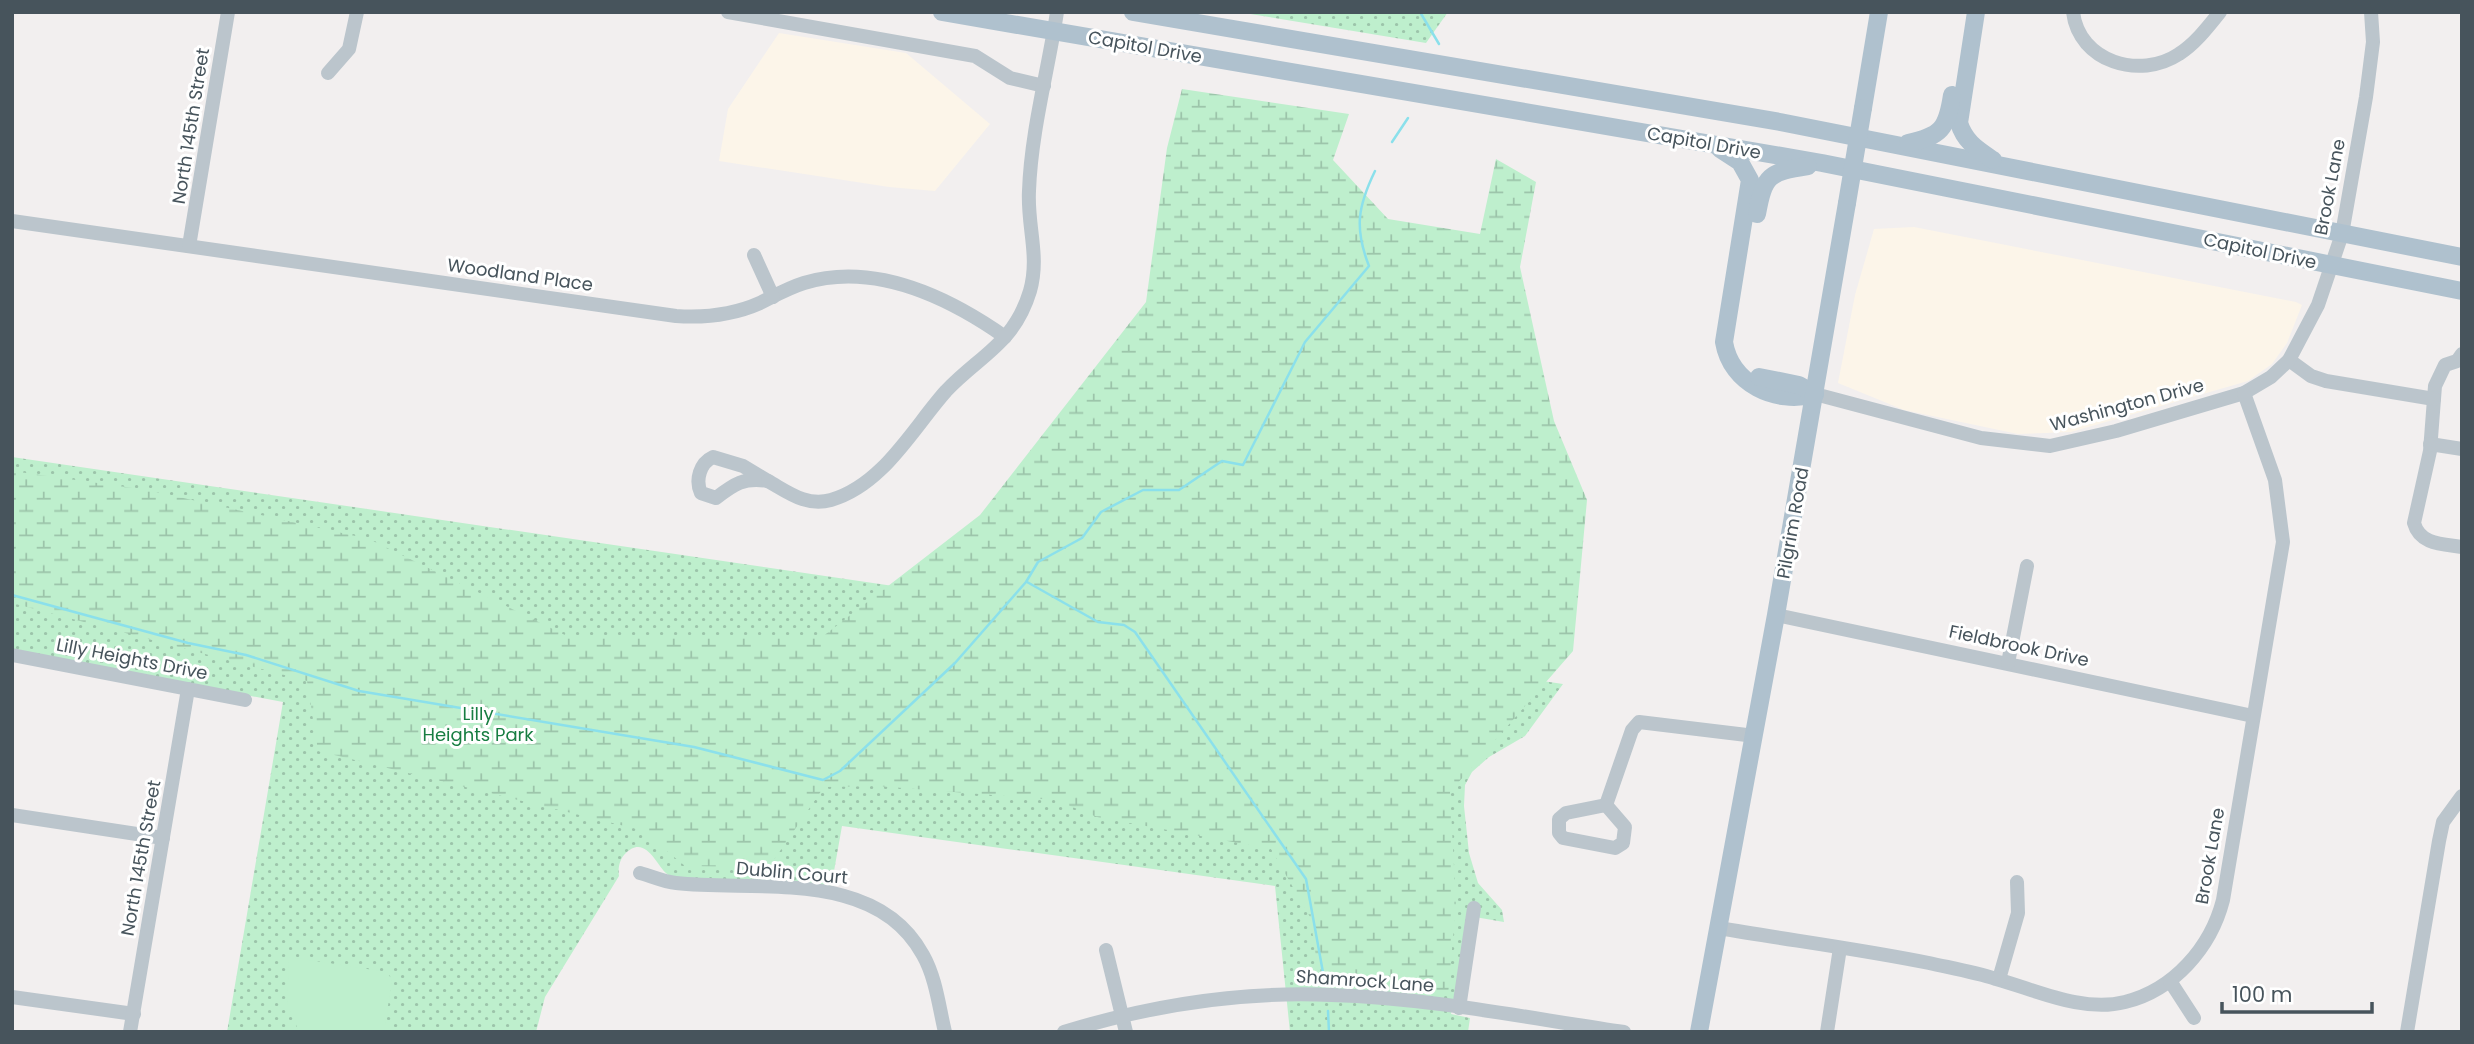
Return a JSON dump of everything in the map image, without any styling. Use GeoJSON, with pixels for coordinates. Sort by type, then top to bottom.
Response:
{"type":"FeatureCollection","features":[{"type":"Feature","properties":{"kind":"main road","name":"Capitol Drive"},"geometry":{"type":"LineString","coordinates":[[942,12],[1822,163],[2462,291]]}},
{"type":"Feature","properties":{"kind":"main road","name":"Capitol Drive"},"geometry":{"type":"LineString","coordinates":[[1133,12],[1899,145],[2462,257]]}},
{"type":"Feature","properties":{"kind":"main road","name":"Pilgrim Road"},"geometry":{"type":"LineString","coordinates":[[1699,1032],[1755,736],[1879,12]]}},
{"type":"Feature","properties":{"kind":"main road"},"geometry":{"type":"LineString","coordinates":[[1899,145],[1935,136],[1945,125],[1967,12]]}},
{"type":"Feature","properties":{"kind":"main road"},"geometry":{"type":"LineString","coordinates":[[1976,12],[1959,123],[1963,135],[1971,144],[1999,164]]}},
{"type":"Feature","properties":{"kind":"main road"},"geometry":{"type":"LineString","coordinates":[[1379,87],[1384,55]]}},
{"type":"Feature","properties":{"kind":"main road"},"geometry":{"type":"LineString","coordinates":[[1711,144],[1740,162],[1750,180],[1724,342],[1727,356],[1740,377],[1753,385],[1798,398],[1815,394]]}},
{"type":"Feature","properties":{"kind":"main road"},"geometry":{"type":"LineString","coordinates":[[1815,394],[1799,385],[1758,377],[1743,365],[1735,344],[1765,182],[1780,170],[1822,163]]}},
{"type":"Feature","properties":{"kind":"main road"},"geometry":{"type":"LineString","coordinates":[[2148,227],[2154,195]]}},
{"type":"Feature","properties":{"kind":"street","name":"North 145th Street"},"geometry":{"type":"LineString","coordinates":[[189,246],[228,12]]}},
{"type":"Feature","properties":{"kind":"street"},"geometry":{"type":"LineString","coordinates":[[328,73],[349,50],[357,12]]}},
{"type":"Feature","properties":{"kind":"street"},"geometry":{"type":"LineString","coordinates":[[728,12],[975,56],[1010,78],[1044,86]]}},
{"type":"Feature","properties":{"kind":"street"},"geometry":{"type":"LineString","coordinates":[[768,481],[739,481],[716,498],[706,496],[698,487],[701,470],[713,457],[743,466],[809,501],[831,500],[843,495],[892,457],[949,388],[995,350],[1005,337],[1026,302],[1036,263],[1028,190],[1058,12]]}},
{"type":"Feature","properties":{"kind":"street"},"geometry":{"type":"LineString","coordinates":[[2073,12],[2080,34],[2101,55],[2130,66],[2160,63],[2177,55],[2193,43],[2220,12]]}},
{"type":"Feature","properties":{"kind":"street","name":"Brook Lane"},"geometry":{"type":"LineString","coordinates":[[2289,359],[2318,305],[2342,234],[2366,97],[2373,42],[2371,12]]}},
{"type":"Feature","properties":{"kind":"street","name":"Woodland Place"},"geometry":{"type":"LineString","coordinates":[[12,221],[676,316],[706,317],[734,313],[803,284],[862,276],[885,280],[945,303],[1005,337]]}},
{"type":"Feature","properties":{"kind":"street"},"geometry":{"type":"LineString","coordinates":[[754,256],[773,297]]}},
{"type":"Feature","properties":{"kind":"street"},"geometry":{"type":"LineString","coordinates":[[2462,354],[2457,362],[2445,365],[2440,372],[2434,399],[2430,444],[2414,523],[2417,534],[2426,540],[2462,547]]}},
{"type":"Feature","properties":{"kind":"street"},"geometry":{"type":"LineString","coordinates":[[2289,359],[2311,376],[2434,399]]}},
{"type":"Feature","properties":{"kind":"street","name":"Washington Drive"},"geometry":{"type":"LineString","coordinates":[[1815,394],[1981,438],[2050,446],[2116,431],[2244,393],[2272,377],[2289,359]]}},
{"type":"Feature","properties":{"kind":"street","name":"Brook Lane"},"geometry":{"type":"LineString","coordinates":[[1719,928],[1926,962],[1999,979],[2058,998],[2105,1005],[2136,999],[2170,981],[2199,952],[2219,916],[2277,580],[2283,522],[2275,480],[2244,393]]}},
{"type":"Feature","properties":{"kind":"street"},"geometry":{"type":"LineString","coordinates":[[2430,444],[2462,449]]}},
{"type":"Feature","properties":{"kind":"street"},"geometry":{"type":"LineString","coordinates":[[2008,663],[2027,566]]}},
{"type":"Feature","properties":{"kind":"street","name":"Fieldbrook Drive"},"geometry":{"type":"LineString","coordinates":[[1776,615],[2253,716]]}},
{"type":"Feature","properties":{"kind":"street","name":"Lilly Heights Drive"},"geometry":{"type":"LineString","coordinates":[[12,655],[245,700]]}},
{"type":"Feature","properties":{"kind":"street","name":"North 145th Street"},"geometry":{"type":"LineString","coordinates":[[131,1032],[188,690]]}},
{"type":"Feature","properties":{"kind":"street"},"geometry":{"type":"LineString","coordinates":[[1606,805],[1632,730],[1639,722],[1755,736]]}},
{"type":"Feature","properties":{"kind":"street"},"geometry":{"type":"LineString","coordinates":[[2407,1032],[2444,821],[2462,796]]}},
{"type":"Feature","properties":{"kind":"street"},"geometry":{"type":"LineString","coordinates":[[1606,805],[1625,827],[1623,843],[1615,848],[1563,838],[1559,833],[1559,819],[1566,813],[1606,805]]}},
{"type":"Feature","properties":{"kind":"street"},"geometry":{"type":"LineString","coordinates":[[12,815],[163,838]]}},
{"type":"Feature","properties":{"kind":"street","name":"Dublin Court"},"geometry":{"type":"LineString","coordinates":[[640,873],[672,883],[831,892],[870,904],[899,924],[924,956],[945,1032]]}},
{"type":"Feature","properties":{"kind":"street"},"geometry":{"type":"LineString","coordinates":[[1999,979],[2018,913],[2017,882]]}},
{"type":"Feature","properties":{"kind":"street"},"geometry":{"type":"LineString","coordinates":[[1460,1008],[1474,908]]}},
{"type":"Feature","properties":{"kind":"street"},"geometry":{"type":"LineString","coordinates":[[1827,1032],[1840,948]]}},
{"type":"Feature","properties":{"kind":"street"},"geometry":{"type":"LineString","coordinates":[[1106,950],[1126,1032]]}},
{"type":"Feature","properties":{"kind":"street"},"geometry":{"type":"LineString","coordinates":[[2170,981],[2194,1018]]}},
{"type":"Feature","properties":{"kind":"street","name":"Shamrock Lane"},"geometry":{"type":"LineString","coordinates":[[1064,1032],[1122,1015],[1228,998],[1307,994],[1398,999],[1624,1032]]}},
{"type":"Feature","properties":{"kind":"street"},"geometry":{"type":"LineString","coordinates":[[12,997],[134,1014]]}},
{"type":"Feature","properties":{"kind":"shaded area"},"geometry":{"type":"Polygon","coordinates":[[[779,33],[906,53],[990,124],[935,191],[889,187],[719,161],[728,109],[779,33]]]}},
{"type":"Feature","properties":{"kind":"shaded area"},"geometry":{"type":"Polygon","coordinates":[[[1914,227],[2302,305],[2287,343],[2272,364],[2248,381],[2071,432],[2018,434],[1904,410],[1838,383],[1855,295],[1874,229],[1914,227]]]}},
{"type":"Feature","properties":{"kind":"green space"},"geometry":{"type":"Polygon","coordinates":[[[1238,12],[1448,12],[1426,43],[1238,12]]]}},
{"type":"Feature","properties":{"kind":"green space"},"geometry":{"type":"Polygon","coordinates":[[[1182,89],[1349,114],[1333,160],[1388,219],[1480,234],[1496,159],[1536,182],[1520,267],[1554,421],[1587,500],[1573,651],[1450,792],[1456,904],[1448,995],[1320,983],[1310,917],[1271,849],[1097,817],[1055,800],[877,786],[824,787],[769,867],[685,866],[641,830],[318,751],[307,681],[12,603],[12,471],[147,490],[369,539],[569,637],[822,637],[980,515],[1146,302],[1167,148],[1182,89]]]}},
{"type":"Feature","properties":{"kind":"green space","name":"Lilly Heights Park"},"geometry":{"type":"Polygon","coordinates":[[[12,457],[1563,684],[1525,736],[1489,757],[1472,772],[1465,785],[1464,806],[1469,853],[1478,883],[1502,910],[1504,922],[1469,916],[1451,1014],[1470,1018],[1468,1032],[1290,1032],[1275,886],[842,826],[831,888],[682,880],[667,874],[649,852],[638,847],[631,849],[622,857],[619,876],[545,997],[536,1032],[227,1032],[283,702],[12,651],[12,457]]]}},
{"type":"Feature","properties":{"kind":"green space"},"geometry":{"type":"Polygon","coordinates":[[[289,957],[387,972],[392,980],[384,1032],[299,1032],[287,1003],[289,957]]]}},
{"type":"Feature","properties":{"kind":"waterway"},"geometry":{"type":"LineString","coordinates":[[1420,12],[1439,44]]}},
{"type":"Feature","properties":{"kind":"waterway"},"geometry":{"type":"LineString","coordinates":[[1392,142],[1408,118]]}},
{"type":"Feature","properties":{"kind":"waterway"},"geometry":{"type":"LineString","coordinates":[[12,595],[188,643],[246,655],[359,691],[694,747],[823,780],[840,771],[955,663],[1026,582],[1038,562],[1082,538],[1101,512],[1143,490],[1179,490],[1222,461],[1243,465],[1305,342],[1369,266],[1361,240],[1360,217],[1375,171]]}},
{"type":"Feature","properties":{"kind":"waterway"},"geometry":{"type":"LineString","coordinates":[[1027,582],[1098,622],[1124,625],[1135,632],[1306,879],[1324,978]]}},
{"type":"Feature","properties":{"kind":"waterway"},"geometry":{"type":"LineString","coordinates":[[1328,1011],[1329,1032]]}}]}
